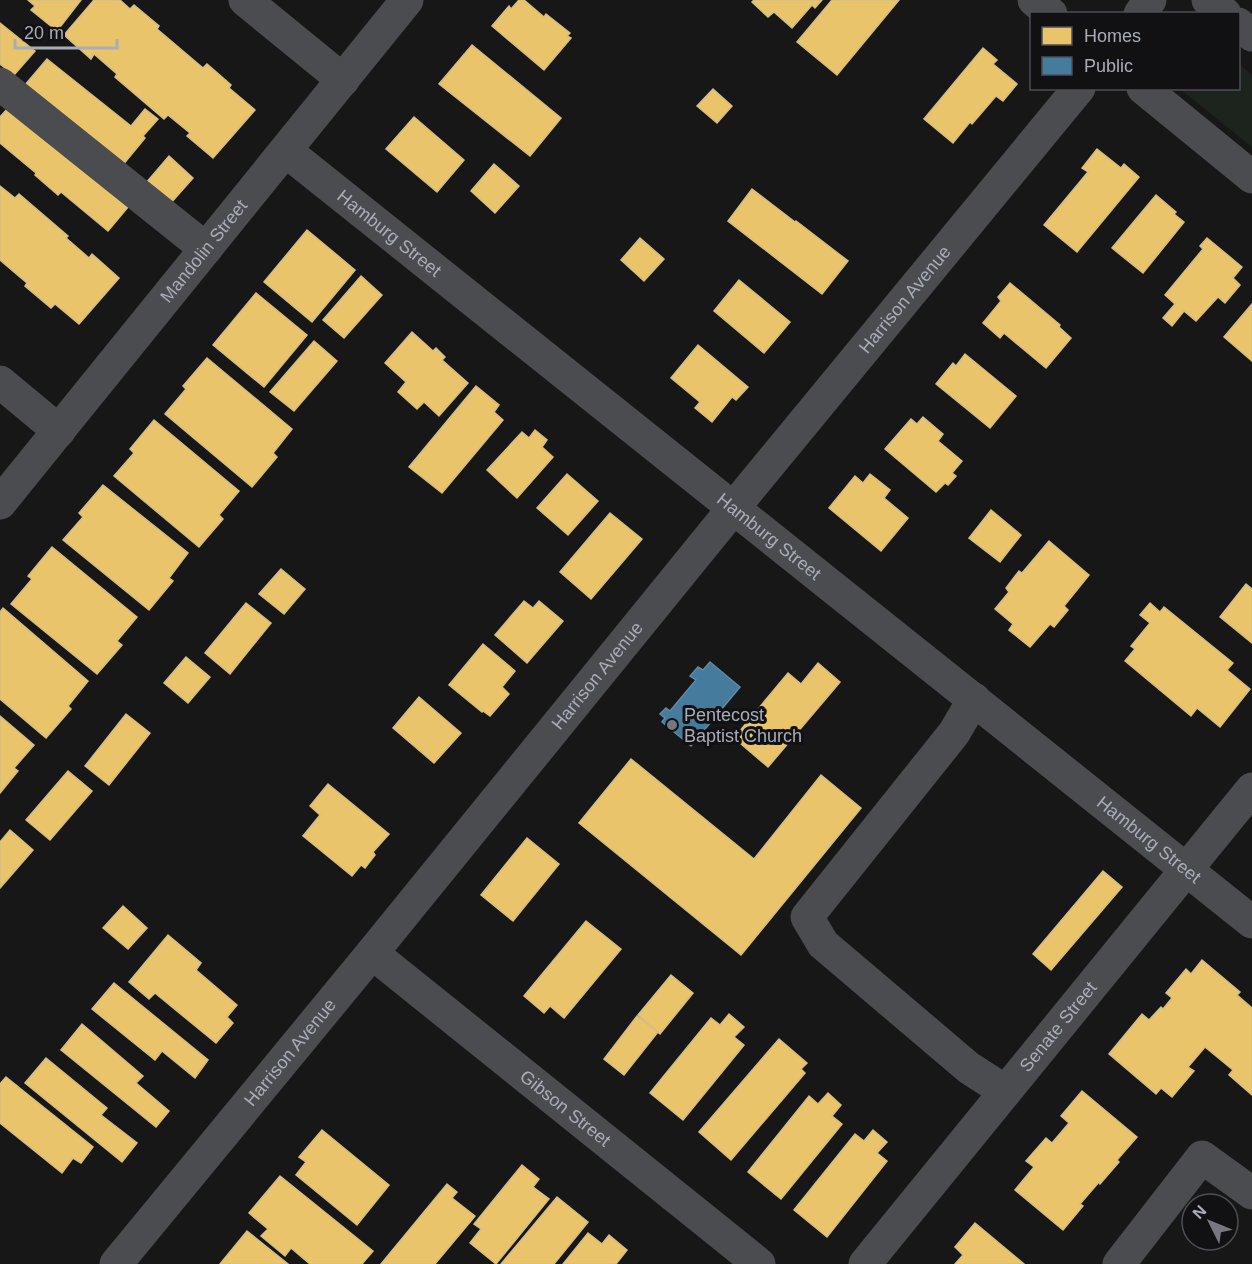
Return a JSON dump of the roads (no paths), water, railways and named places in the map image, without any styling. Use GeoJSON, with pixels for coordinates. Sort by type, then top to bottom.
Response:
{"type":"FeatureCollection","features":[{"type":"Feature","properties":{"kind":"street"},"geometry":{"type":"LineString","coordinates":[[245,0],[343,80]]}},
{"type":"Feature","properties":{"kind":"street","name":"Mandolin Street"},"geometry":{"type":"LineString","coordinates":[[0,503],[407,0]]}},
{"type":"Feature","properties":{"kind":"street"},"geometry":{"type":"LineString","coordinates":[[1034,0],[1049,12]]}},
{"type":"Feature","properties":{"kind":"street"},"geometry":{"type":"LineString","coordinates":[[1208,0],[1223,12]]}},
{"type":"Feature","properties":{"kind":"street"},"geometry":{"type":"LineString","coordinates":[[1240,25],[1252,35]]}},
{"type":"Feature","properties":{"kind":"street"},"geometry":{"type":"LineString","coordinates":[[0,84],[206,249]]}},
{"type":"Feature","properties":{"kind":"street","name":"Harrison Avenue"},"geometry":{"type":"LineString","coordinates":[[116,1264],[1077,90]]}},
{"type":"Feature","properties":{"kind":"street"},"geometry":{"type":"LineString","coordinates":[[1145,90],[1252,177]]}},
{"type":"Feature","properties":{"kind":"street","name":"Hamburg Street"},"geometry":{"type":"LineString","coordinates":[[286,151],[1252,922]]}},
{"type":"Feature","properties":{"kind":"street"},"geometry":{"type":"LineString","coordinates":[[0,382],[58,431]]}},
{"type":"Feature","properties":{"kind":"street"},"geometry":{"type":"LineString","coordinates":[[974,699],[954,733],[807,916],[823,944],[969,1068],[1005,1091]]}},
{"type":"Feature","properties":{"kind":"street","name":"Senate Street"},"geometry":{"type":"LineString","coordinates":[[865,1264],[1252,789]]}},
{"type":"Feature","properties":{"kind":"street","name":"Gibson Street"},"geometry":{"type":"LineString","coordinates":[[372,953],[759,1264]]}},
{"type":"Feature","properties":{"kind":"street"},"geometry":{"type":"LineString","coordinates":[[1119,1264],[1202,1157],[1252,1194]]}},
{"type":"Feature","properties":{"kind":"place","name":"Pentecost Baptist Church"},"geometry":{"type":"Point","coordinates":[672,725]}}]}
